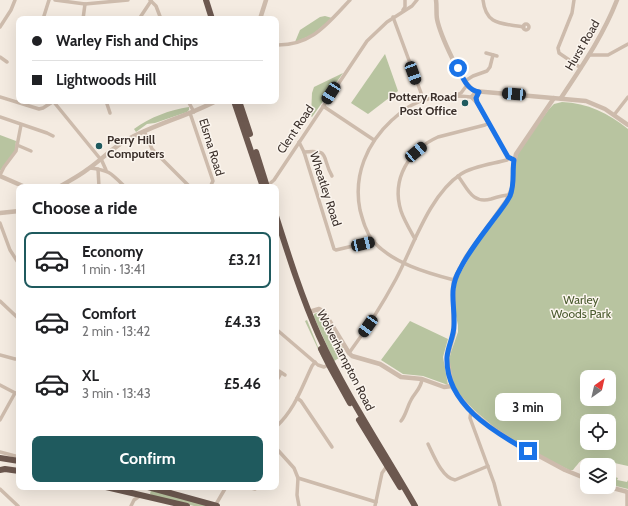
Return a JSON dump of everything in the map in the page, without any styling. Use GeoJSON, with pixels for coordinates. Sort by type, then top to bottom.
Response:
{"type":"FeatureCollection","features":[{"type":"Feature","properties":{"kind":"highway"},"geometry":{"type":"LineString","coordinates":[[201,0],[207,16]]}},
{"type":"Feature","properties":{"kind":"highway"},"geometry":{"type":"LineString","coordinates":[[206,0],[211,16]]}},
{"type":"Feature","properties":{"kind":"highway"},"geometry":{"type":"LineString","coordinates":[[235,104],[265,184]]}},
{"type":"Feature","properties":{"kind":"highway"},"geometry":{"type":"LineString","coordinates":[[240,104],[265,184]]}},
{"type":"Feature","properties":{"kind":"highway","name":"Wolverhampton Road"},"geometry":{"type":"LineString","coordinates":[[279,226],[308,313]]}},
{"type":"Feature","properties":{"kind":"highway","name":"Wolverhampton Road"},"geometry":{"type":"LineString","coordinates":[[279,238],[308,313],[330,364],[389,465],[411,506]]}},
{"type":"Feature","properties":{"kind":"highway"},"geometry":{"type":"LineString","coordinates":[[16,461],[0,459],[0,469],[16,471]]}},
{"type":"Feature","properties":{"kind":"highway","name":"Wolverhampton Road"},"geometry":{"type":"LineString","coordinates":[[389,465],[415,506]]}},
{"type":"Feature","properties":{"kind":"highway"},"geometry":{"type":"LineString","coordinates":[[132,490],[187,506]]}},
{"type":"Feature","properties":{"kind":"highway"},"geometry":{"type":"LineString","coordinates":[[142,494],[146,492],[146,490]]}},
{"type":"Feature","properties":{"kind":"highway"},"geometry":{"type":"LineString","coordinates":[[171,490],[216,506]]}},
{"type":"Feature","properties":{"kind":"street"},"geometry":{"type":"LineString","coordinates":[[0,27],[11,10],[15,0]]}},
{"type":"Feature","properties":{"kind":"street"},"geometry":{"type":"LineString","coordinates":[[44,16],[49,0]]}},
{"type":"Feature","properties":{"kind":"street"},"geometry":{"type":"LineString","coordinates":[[55,0],[85,4],[128,0]]}},
{"type":"Feature","properties":{"kind":"street"},"geometry":{"type":"LineString","coordinates":[[261,16],[266,0]]}},
{"type":"Feature","properties":{"kind":"street"},"geometry":{"type":"LineString","coordinates":[[279,46],[300,42],[317,33],[328,24],[350,0]]}},
{"type":"Feature","properties":{"kind":"street"},"geometry":{"type":"LineString","coordinates":[[402,11],[405,7],[405,0]]}},
{"type":"Feature","properties":{"kind":"street","name":"Clent Road"},"geometry":{"type":"LineString","coordinates":[[269,184],[274,180],[367,41],[380,27],[402,11],[412,6],[417,0]]}},
{"type":"Feature","properties":{"kind":"street"},"geometry":{"type":"LineString","coordinates":[[436,0],[437,19],[444,37],[466,83],[478,92],[586,101],[605,109],[628,126]]}},
{"type":"Feature","properties":{"kind":"street"},"geometry":{"type":"LineString","coordinates":[[437,10],[441,0]]}},
{"type":"Feature","properties":{"kind":"street"},"geometry":{"type":"LineString","coordinates":[[483,0],[486,14],[492,19],[498,22],[524,27]]}},
{"type":"Feature","properties":{"kind":"street"},"geometry":{"type":"LineString","coordinates":[[574,0],[572,13],[558,48],[559,53],[581,68]]}},
{"type":"Feature","properties":{"kind":"street","name":"Hurst Road"},"geometry":{"type":"LineString","coordinates":[[561,98],[590,55],[617,0]]}},
{"type":"Feature","properties":{"kind":"street"},"geometry":{"type":"LineString","coordinates":[[141,16],[150,1],[156,6],[159,16]]}},
{"type":"Feature","properties":{"kind":"street"},"geometry":{"type":"LineString","coordinates":[[83,16],[85,4]]}},
{"type":"Feature","properties":{"kind":"street"},"geometry":{"type":"LineString","coordinates":[[393,17],[424,101]]}},
{"type":"Feature","properties":{"kind":"street"},"geometry":{"type":"LineString","coordinates":[[590,55],[608,55],[628,44]]}},
{"type":"Feature","properties":{"kind":"street"},"geometry":{"type":"LineString","coordinates":[[455,96],[463,90],[466,83],[473,76],[486,72],[490,67],[495,55],[486,53]]}},
{"type":"Feature","properties":{"kind":"street"},"geometry":{"type":"LineString","coordinates":[[0,58],[7,62]]}},
{"type":"Feature","properties":{"kind":"street"},"geometry":{"type":"LineString","coordinates":[[463,90],[464,93],[477,102]]}},
{"type":"Feature","properties":{"kind":"street"},"geometry":{"type":"LineString","coordinates":[[454,280],[430,274],[404,264],[374,241],[362,220],[359,203],[361,168],[366,153],[374,140],[381,131],[401,112],[412,105],[424,101],[446,96],[469,97],[478,92]]}},
{"type":"Feature","properties":{"kind":"street"},"geometry":{"type":"LineString","coordinates":[[478,92],[476,98],[477,102],[509,158],[514,160]]}},
{"type":"Feature","properties":{"kind":"street"},"geometry":{"type":"LineString","coordinates":[[0,97],[16,102]]}},
{"type":"Feature","properties":{"kind":"street"},"geometry":{"type":"LineString","coordinates":[[614,115],[628,97]]}},
{"type":"Feature","properties":{"kind":"street"},"geometry":{"type":"LineString","coordinates":[[554,98],[519,148],[514,160],[513,186],[510,195],[466,257],[454,280],[454,332],[447,358],[452,386],[471,411],[489,426],[515,443],[559,468],[580,476]]}},
{"type":"Feature","properties":{"kind":"street"},"geometry":{"type":"LineString","coordinates":[[23,104],[39,109],[49,104]]}},
{"type":"Feature","properties":{"kind":"street"},"geometry":{"type":"LineString","coordinates":[[55,104],[101,159],[106,170],[122,184]]}},
{"type":"Feature","properties":{"kind":"street"},"geometry":{"type":"LineString","coordinates":[[107,104],[110,113]]}},
{"type":"Feature","properties":{"kind":"street","name":"Elsma Road"},"geometry":{"type":"LineString","coordinates":[[189,104],[213,181],[212,184]]}},
{"type":"Feature","properties":{"kind":"street"},"geometry":{"type":"LineString","coordinates":[[64,184],[90,168],[112,149],[126,140],[159,124],[209,104]]}},
{"type":"Feature","properties":{"kind":"street"},"geometry":{"type":"LineString","coordinates":[[323,106],[374,140]]}},
{"type":"Feature","properties":{"kind":"street"},"geometry":{"type":"LineString","coordinates":[[0,117],[21,125],[47,132],[53,136]]}},
{"type":"Feature","properties":{"kind":"street"},"geometry":{"type":"LineString","coordinates":[[414,239],[401,212],[398,197],[400,180],[406,164],[416,152],[431,140],[485,126],[489,123]]}},
{"type":"Feature","properties":{"kind":"street"},"geometry":{"type":"LineString","coordinates":[[19,184],[0,175],[4,166],[14,154],[21,125]]}},
{"type":"Feature","properties":{"kind":"street"},"geometry":{"type":"LineString","coordinates":[[144,131],[152,149],[187,184]]}},
{"type":"Feature","properties":{"kind":"street","name":"Wheatley Road"},"geometry":{"type":"LineString","coordinates":[[299,142],[304,152],[334,249],[336,250],[374,241]]}},
{"type":"Feature","properties":{"kind":"street"},"geometry":{"type":"LineString","coordinates":[[17,144],[31,151]]}},
{"type":"Feature","properties":{"kind":"street"},"geometry":{"type":"LineString","coordinates":[[304,152],[315,150],[321,152],[324,155],[332,176]]}},
{"type":"Feature","properties":{"kind":"street"},"geometry":{"type":"LineString","coordinates":[[349,353],[383,303],[404,264],[414,239],[440,195],[450,183],[467,171],[507,160],[509,158]]}},
{"type":"Feature","properties":{"kind":"street"},"geometry":{"type":"LineString","coordinates":[[90,168],[106,170]]}},
{"type":"Feature","properties":{"kind":"street"},"geometry":{"type":"LineString","coordinates":[[98,169],[99,184]]}},
{"type":"Feature","properties":{"kind":"street"},"geometry":{"type":"LineString","coordinates":[[458,176],[472,195],[478,200],[483,201],[510,195]]}},
{"type":"Feature","properties":{"kind":"street"},"geometry":{"type":"LineString","coordinates":[[0,213],[16,211]]}},
{"type":"Feature","properties":{"kind":"street"},"geometry":{"type":"LineString","coordinates":[[0,223],[10,250],[16,259]]}},
{"type":"Feature","properties":{"kind":"street"},"geometry":{"type":"LineString","coordinates":[[0,301],[16,316]]}},
{"type":"Feature","properties":{"kind":"street"},"geometry":{"type":"LineString","coordinates":[[308,313],[319,309],[324,312],[352,356],[386,366],[402,377],[422,380],[444,387],[452,386]]}},
{"type":"Feature","properties":{"kind":"street"},"geometry":{"type":"LineString","coordinates":[[279,332],[321,366],[330,364]]}},
{"type":"Feature","properties":{"kind":"street"},"geometry":{"type":"LineString","coordinates":[[0,355],[16,359]]}},
{"type":"Feature","properties":{"kind":"street"},"geometry":{"type":"LineString","coordinates":[[279,424],[289,414],[315,362]]}},
{"type":"Feature","properties":{"kind":"street"},"geometry":{"type":"LineString","coordinates":[[279,374],[280,372],[285,376]]}},
{"type":"Feature","properties":{"kind":"street"},"geometry":{"type":"LineString","coordinates":[[401,421],[411,399],[420,388],[422,380]]}},
{"type":"Feature","properties":{"kind":"street"},"geometry":{"type":"LineString","coordinates":[[0,385],[15,393],[0,420]]}},
{"type":"Feature","properties":{"kind":"street"},"geometry":{"type":"LineString","coordinates":[[297,398],[301,401],[332,447]]}},
{"type":"Feature","properties":{"kind":"street"},"geometry":{"type":"LineString","coordinates":[[471,411],[470,418],[498,495],[500,506]]}},
{"type":"Feature","properties":{"kind":"street"},"geometry":{"type":"LineString","coordinates":[[428,444],[444,473],[451,479],[455,480],[488,466]]}},
{"type":"Feature","properties":{"kind":"street"},"geometry":{"type":"LineString","coordinates":[[279,451],[294,468],[298,478],[297,495],[299,506]]}},
{"type":"Feature","properties":{"kind":"street"},"geometry":{"type":"LineString","coordinates":[[0,452],[16,456]]}},
{"type":"Feature","properties":{"kind":"street"},"geometry":{"type":"LineString","coordinates":[[298,478],[376,504],[382,473],[389,465]]}},
{"type":"Feature","properties":{"kind":"street"},"geometry":{"type":"LineString","coordinates":[[616,488],[628,492],[627,506]]}},
{"type":"Feature","properties":{"kind":"street"},"geometry":{"type":"LineString","coordinates":[[0,489],[18,506]]}},
{"type":"Feature","properties":{"kind":"street"},"geometry":{"type":"LineString","coordinates":[[130,490],[134,500]]}},
{"type":"Feature","properties":{"kind":"street"},"geometry":{"type":"LineString","coordinates":[[216,506],[224,490]]}},
{"type":"Feature","properties":{"kind":"street"},"geometry":{"type":"LineString","coordinates":[[132,506],[134,500],[142,494]]}},
{"type":"Feature","properties":{"kind":"green space"},"geometry":{"type":"Polygon","coordinates":[[[325,16],[332,18],[312,35],[295,42],[300,30],[320,17],[325,16]]]}},
{"type":"Feature","properties":{"kind":"green space"},"geometry":{"type":"Polygon","coordinates":[[[385,54],[398,91],[368,114],[351,103],[385,54]]]}},
{"type":"Feature","properties":{"kind":"green space"},"geometry":{"type":"Polygon","coordinates":[[[343,73],[312,117],[312,93],[314,87],[343,73]]]}},
{"type":"Feature","properties":{"kind":"green space","name":"Warley Woods Park"},"geometry":{"type":"Polygon","coordinates":[[[562,102],[580,104],[613,118],[628,129],[628,466],[616,463],[616,458],[580,458],[580,462],[573,470],[569,470],[527,449],[494,427],[474,410],[459,394],[451,378],[449,360],[458,332],[454,307],[456,281],[474,249],[510,199],[514,186],[515,165],[519,150],[554,104],[562,102]]]}},
{"type":"Feature","properties":{"kind":"green space"},"geometry":{"type":"Polygon","coordinates":[[[189,107],[187,112],[155,123],[147,124],[136,132],[134,129],[160,115],[189,107]]]}},
{"type":"Feature","properties":{"kind":"green space"},"geometry":{"type":"Polygon","coordinates":[[[0,135],[16,141],[15,151],[0,171],[0,135]]]}},
{"type":"Feature","properties":{"kind":"green space"},"geometry":{"type":"Polygon","coordinates":[[[319,312],[324,314],[343,348],[344,355],[334,361],[314,317],[314,314],[319,312]]]}},
{"type":"Feature","properties":{"kind":"green space"},"geometry":{"type":"Polygon","coordinates":[[[307,320],[325,364],[305,321],[307,320]]]}},
{"type":"Feature","properties":{"kind":"green space"},"geometry":{"type":"Polygon","coordinates":[[[410,321],[448,339],[443,357],[448,385],[423,376],[403,374],[381,360],[410,321]]]}},
{"type":"Feature","properties":{"kind":"green space"},"geometry":{"type":"Polygon","coordinates":[[[616,477],[618,478],[617,480],[627,482],[628,480],[628,489],[616,486],[616,477]]]}},
{"type":"Feature","properties":{"kind":"green space"},"geometry":{"type":"Polygon","coordinates":[[[151,490],[211,506],[194,506],[154,496],[150,494],[151,490]]]}},
{"type":"Feature","properties":{"kind":"place","name":"Pottery Road Post Office"},"geometry":{"type":"Point","coordinates":[465,103]}},
{"type":"Feature","properties":{"kind":"place","name":"Perry Hill Computers"},"geometry":{"type":"Point","coordinates":[99,146]}},
{"type":"Feature","properties":{"kind":"route"},"geometry":{"type":"LineString","coordinates":[[458,68],[467,85],[474,91],[479,92],[476,98],[477,102],[508,157],[514,160],[514,178],[508,200],[466,257],[454,280],[453,291],[455,323],[447,358],[449,375],[452,386],[461,401],[471,411],[489,426],[528,451]]}}]}
